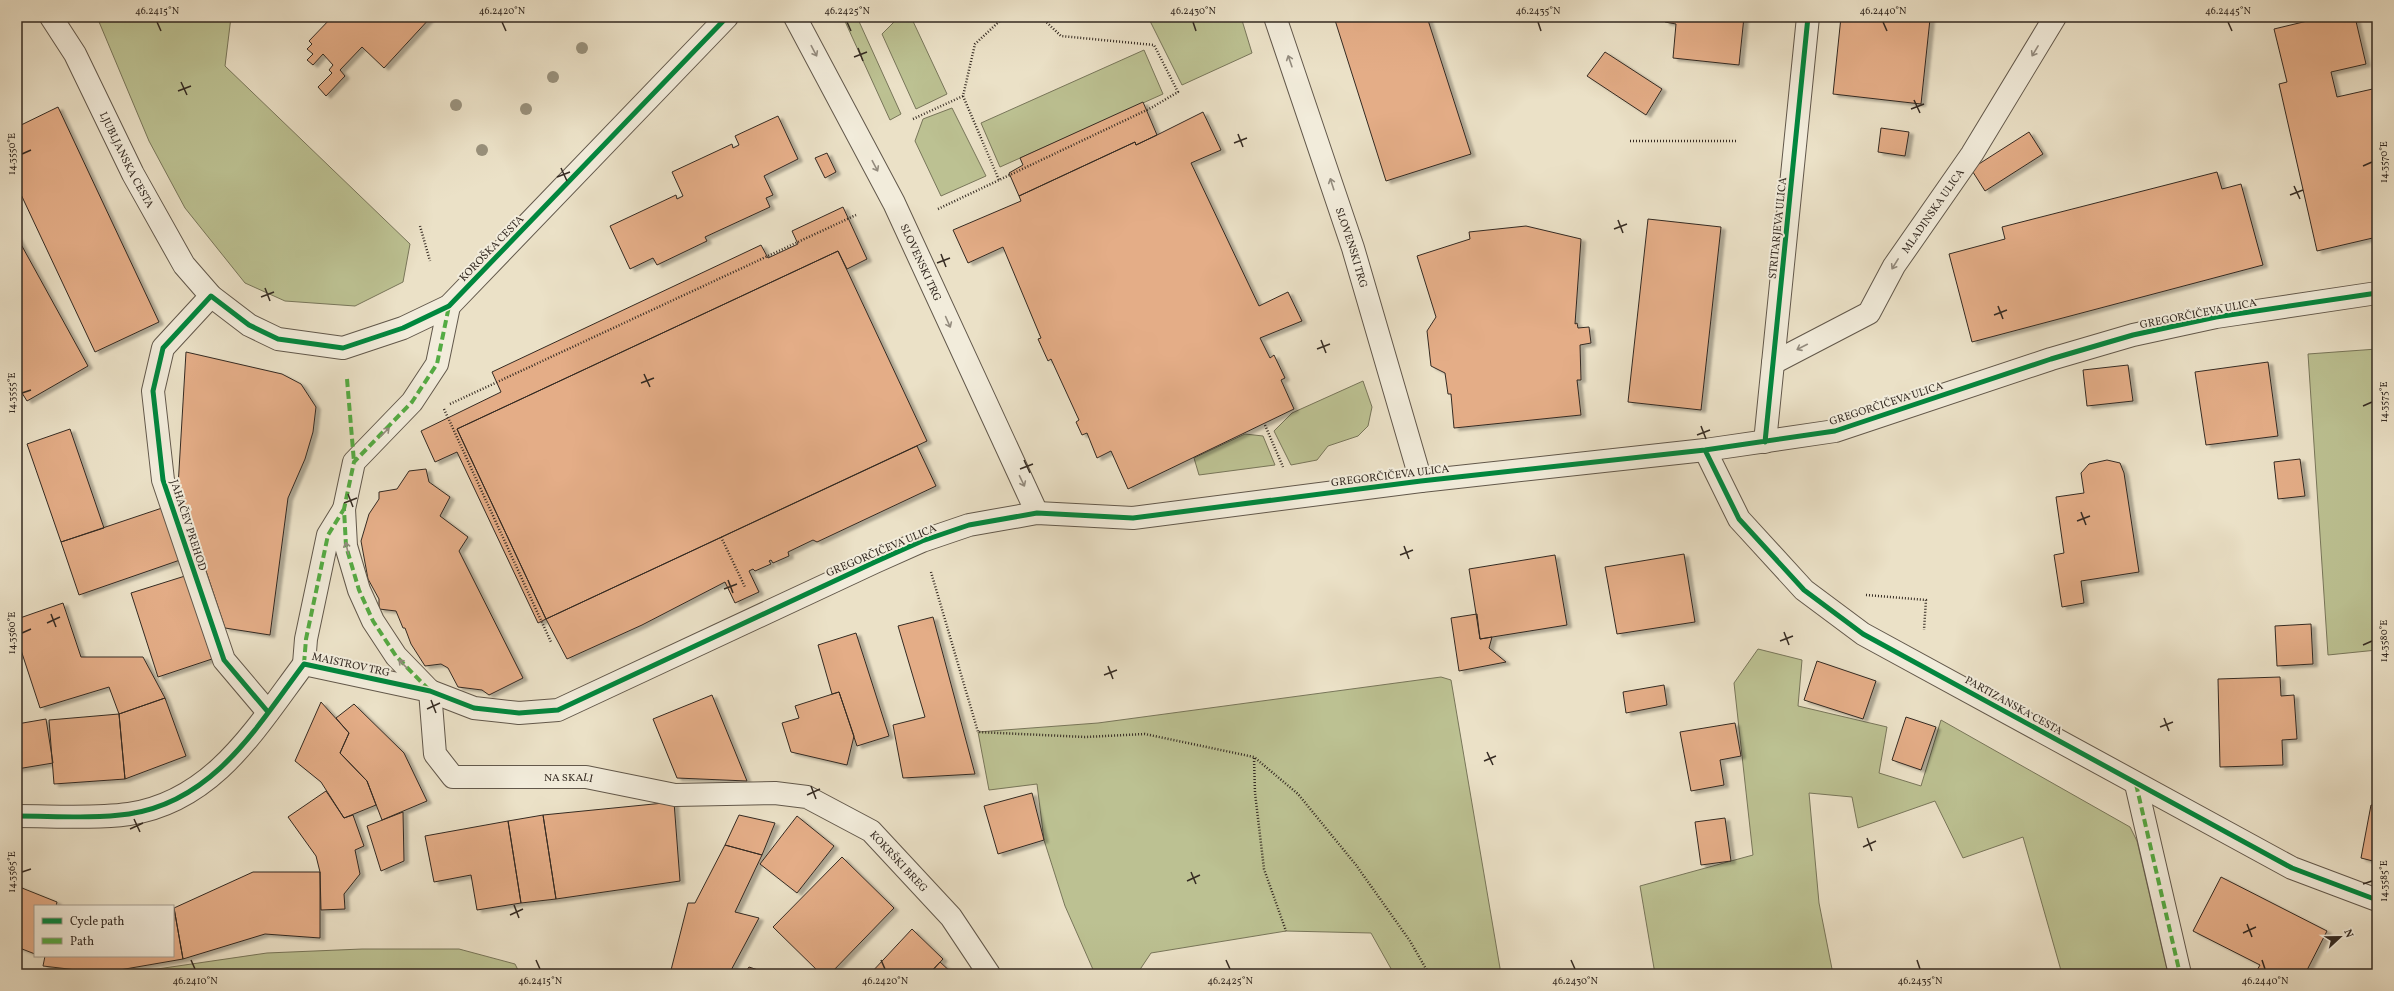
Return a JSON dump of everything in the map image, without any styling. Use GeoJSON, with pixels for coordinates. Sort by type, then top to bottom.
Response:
{"type":"FeatureCollection","features":[{"type":"Feature","properties":{"kind":"street","name":"LJUBLJANSKA CESTA"},"geometry":{"type":"LineString","coordinates":[[51,17],[75,54],[133,174],[184,265],[211,296]]}},
{"type":"Feature","properties":{"kind":"street","name":"KOROŠKA CESTA"},"geometry":{"type":"LineString","coordinates":[[211,296],[249,325],[278,339],[343,348],[403,328],[449,306],[728,17]]}},
{"type":"Feature","properties":{"kind":"street","name":"SLOVENSKI TRG"},"geometry":{"type":"LineString","coordinates":[[795,17],[894,203],[1037,513]]}},
{"type":"Feature","properties":{"kind":"street","name":"SLOVENSKI TRG"},"geometry":{"type":"LineString","coordinates":[[1275,17],[1353,248],[1421,481]]}},
{"type":"Feature","properties":{"kind":"street","name":"STRITARJEVA ULICA"},"geometry":{"type":"LineString","coordinates":[[1765,442],[1808,17]]}},
{"type":"Feature","properties":{"kind":"street","name":"MLADINSKA ULICA"},"geometry":{"type":"LineString","coordinates":[[1773,363],[1869,313],[1894,266],[1972,154],[2055,17]]}},
{"type":"Feature","properties":{"kind":"street","name":"GREGORČIČEVA ULICA"},"geometry":{"type":"LineString","coordinates":[[430,692],[474,708],[518,713],[558,710],[922,541],[969,525],[1037,513],[1134,518],[1421,481],[1705,450],[1835,431],[2051,359],[2133,336],[2216,317],[2377,293]]}},
{"type":"Feature","properties":{"kind":"street","name":"JAHAČEV PREHOD"},"geometry":{"type":"LineString","coordinates":[[211,296],[163,348],[153,391],[163,480],[224,660],[268,712]]}},
{"type":"Feature","properties":{"kind":"street"},"geometry":{"type":"LineString","coordinates":[[430,692],[396,656],[373,621],[358,590],[346,546],[344,509],[354,462],[394,424],[412,402],[437,364],[449,306]]}},
{"type":"Feature","properties":{"kind":"street","name":"PARTIZANSKA CESTA"},"geometry":{"type":"LineString","coordinates":[[1705,450],[1739,519],[1804,590],[1863,634],[2292,868],[2377,900]]}},
{"type":"Feature","properties":{"kind":"street","name":"MAISTROV TRG"},"geometry":{"type":"LineString","coordinates":[[17,816],[129,814],[161,807],[190,793],[216,773],[241,747],[304,664],[306,638],[328,535],[344,509]]}},
{"type":"Feature","properties":{"kind":"street","name":"MAISTROV TRG"},"geometry":{"type":"LineString","coordinates":[[304,664],[430,692]]}},
{"type":"Feature","properties":{"kind":"street","name":"NA SKALI"},"geometry":{"type":"LineString","coordinates":[[430,692],[435,754],[453,777],[586,777],[674,795],[775,793]]}},
{"type":"Feature","properties":{"kind":"street"},"geometry":{"type":"LineString","coordinates":[[2136,784],[2180,974]]}},
{"type":"Feature","properties":{"kind":"street","name":"KOKRŠKI BREG"},"geometry":{"type":"LineString","coordinates":[[775,793],[807,797],[871,831],[951,917],[989,974]]}},
{"type":"Feature","properties":{"kind":"path"},"geometry":{"type":"LineString","coordinates":[[999,180],[963,96],[975,44],[1004,17]]}},
{"type":"Feature","properties":{"kind":"path"},"geometry":{"type":"LineString","coordinates":[[938,209],[1151,108],[1178,92],[1154,45],[1061,36],[1040,17]]}},
{"type":"Feature","properties":{"kind":"path"},"geometry":{"type":"LineString","coordinates":[[913,119],[963,96]]}},
{"type":"Feature","properties":{"kind":"path"},"geometry":{"type":"LineString","coordinates":[[1630,141],[1736,141]]}},
{"type":"Feature","properties":{"kind":"path"},"geometry":{"type":"LineString","coordinates":[[551,642],[443,407],[856,216]]}},
{"type":"Feature","properties":{"kind":"path"},"geometry":{"type":"LineString","coordinates":[[420,226],[430,261]]}},
{"type":"Feature","properties":{"kind":"path"},"geometry":{"type":"LineString","coordinates":[[1265,425],[1286,472]]}},
{"type":"Feature","properties":{"kind":"path"},"geometry":{"type":"LineString","coordinates":[[722,537],[746,589]]}},
{"type":"Feature","properties":{"kind":"path"},"geometry":{"type":"LineString","coordinates":[[922,541],[978,732],[1085,737],[1146,734],[1254,757],[1298,794],[1356,865],[1410,941],[1428,974]]}},
{"type":"Feature","properties":{"kind":"path"},"geometry":{"type":"LineString","coordinates":[[1254,757],[1255,793],[1264,869],[1286,931]]}},
{"type":"Feature","properties":{"kind":"green space"},"geometry":{"type":"Polygon","coordinates":[[[97,17],[231,17],[225,66],[410,244],[403,282],[355,306],[285,301],[245,283],[185,208],[149,141],[97,17]]]}},
{"type":"Feature","properties":{"kind":"green space"},"geometry":{"type":"Polygon","coordinates":[[[843,17],[857,17],[901,114],[890,120],[843,17]]]}},
{"type":"Feature","properties":{"kind":"green space"},"geometry":{"type":"Polygon","coordinates":[[[899,17],[911,17],[947,94],[916,109],[882,34],[899,17]]]}},
{"type":"Feature","properties":{"kind":"green space"},"geometry":{"type":"Polygon","coordinates":[[[1148,17],[1241,17],[1252,53],[1182,85],[1148,17]]]}},
{"type":"Feature","properties":{"kind":"green space"},"geometry":{"type":"Polygon","coordinates":[[[1144,50],[1163,94],[1000,167],[981,123],[1144,50]]]}},
{"type":"Feature","properties":{"kind":"green space"},"geometry":{"type":"Polygon","coordinates":[[[952,108],[986,176],[941,196],[915,141],[923,119],[952,108]]]}},
{"type":"Feature","properties":{"kind":"green space"},"geometry":{"type":"Polygon","coordinates":[[[2377,349],[2377,650],[2328,655],[2308,354],[2377,349]]]}},
{"type":"Feature","properties":{"kind":"green space"},"geometry":{"type":"Polygon","coordinates":[[[1363,381],[1372,407],[1368,426],[1358,436],[1328,446],[1317,460],[1291,465],[1274,431],[1292,413],[1363,381]]]}},
{"type":"Feature","properties":{"kind":"green space"},"geometry":{"type":"Polygon","coordinates":[[[1245,434],[1263,436],[1275,465],[1199,475],[1194,458],[1245,434]]]}},
{"type":"Feature","properties":{"kind":"green space"},"geometry":{"type":"Polygon","coordinates":[[[1758,649],[1802,660],[1798,706],[1887,727],[1879,773],[1921,786],[1941,720],[2130,827],[2137,841],[2168,974],[2062,974],[2023,837],[1963,858],[1935,801],[1858,828],[1852,797],[1809,793],[1819,903],[1833,974],[1655,974],[1640,886],[1753,855],[1734,683],[1758,649]]]}},
{"type":"Feature","properties":{"kind":"green space"},"geometry":{"type":"Polygon","coordinates":[[[1441,677],[1451,680],[1501,974],[1394,974],[1371,933],[1286,931],[1151,953],[1137,974],[1095,974],[1065,906],[1044,840],[1037,784],[989,790],[978,732],[1098,723],[1441,677]]]}},
{"type":"Feature","properties":{"kind":"green space"},"geometry":{"type":"Polygon","coordinates":[[[362,949],[459,949],[515,964],[520,974],[123,974],[267,953],[362,949]]]}},
{"type":"Feature","properties":{"kind":"building"},"geometry":{"type":"Polygon","coordinates":[[[332,17],[431,17],[384,68],[362,47],[340,70],[345,76],[326,96],[318,87],[332,73],[329,70],[333,65],[323,54],[313,65],[307,60],[313,54],[307,49],[312,44],[309,41],[332,17]]]}},
{"type":"Feature","properties":{"kind":"building"},"geometry":{"type":"Polygon","coordinates":[[[1334,17],[1427,17],[1471,154],[1386,181],[1334,17]]]}},
{"type":"Feature","properties":{"kind":"building"},"geometry":{"type":"Polygon","coordinates":[[[1665,17],[1744,17],[1739,65],[1673,58],[1676,24],[1665,22],[1665,17]]]}},
{"type":"Feature","properties":{"kind":"building"},"geometry":{"type":"Polygon","coordinates":[[[1841,17],[1930,19],[1921,104],[1833,94],[1841,17]]]}},
{"type":"Feature","properties":{"kind":"building"},"geometry":{"type":"Polygon","coordinates":[[[2324,17],[2355,17],[2366,64],[2331,72],[2337,97],[2377,88],[2377,237],[2317,251],[2279,84],[2287,82],[2274,29],[2324,17]]]}},
{"type":"Feature","properties":{"kind":"building"},"geometry":{"type":"Polygon","coordinates":[[[1605,52],[1662,89],[1646,115],[1587,76],[1605,52]]]}},
{"type":"Feature","properties":{"kind":"building"},"geometry":{"type":"Polygon","coordinates":[[[1143,102],[1157,135],[1136,145],[1135,142],[1019,196],[1009,173],[1023,165],[1020,158],[1143,102]]]}},
{"type":"Feature","properties":{"kind":"building"},"geometry":{"type":"Polygon","coordinates":[[[58,107],[159,322],[95,352],[17,186],[17,127],[58,107]]]}},
{"type":"Feature","properties":{"kind":"building"},"geometry":{"type":"Polygon","coordinates":[[[1203,112],[1221,150],[1191,163],[1259,306],[1288,292],[1302,321],[1260,338],[1270,358],[1274,355],[1285,378],[1281,380],[1294,409],[1128,489],[1111,451],[1097,458],[1087,433],[1082,435],[1076,422],[1079,420],[1051,359],[1048,361],[1038,339],[1041,338],[1003,247],[968,263],[953,230],[1021,201],[1019,196],[1135,142],[1136,145],[1203,112]]]}},
{"type":"Feature","properties":{"kind":"building"},"geometry":{"type":"Polygon","coordinates":[[[778,116],[798,159],[764,176],[773,195],[766,198],[770,207],[705,237],[707,241],[657,265],[653,258],[630,269],[610,226],[676,195],[677,199],[683,196],[672,172],[732,144],[733,148],[739,145],[735,136],[778,116]]]}},
{"type":"Feature","properties":{"kind":"building"},"geometry":{"type":"Polygon","coordinates":[[[1881,128],[1909,132],[1905,156],[1878,152],[1881,128]]]}},
{"type":"Feature","properties":{"kind":"building"},"geometry":{"type":"Polygon","coordinates":[[[2029,132],[2043,154],[1985,191],[1971,169],[2029,132]]]}},
{"type":"Feature","properties":{"kind":"building"},"geometry":{"type":"Polygon","coordinates":[[[827,153],[836,172],[825,178],[815,158],[827,153]]]}},
{"type":"Feature","properties":{"kind":"building"},"geometry":{"type":"Polygon","coordinates":[[[2217,172],[2222,189],[2241,184],[2263,265],[1972,342],[1949,254],[2005,239],[2002,227],[2217,172]]]}},
{"type":"Feature","properties":{"kind":"building"},"geometry":{"type":"Polygon","coordinates":[[[843,207],[867,259],[847,269],[838,251],[457,429],[546,619],[538,623],[457,452],[435,462],[421,431],[501,392],[492,372],[761,245],[768,258],[798,244],[792,231],[843,207]]]}},
{"type":"Feature","properties":{"kind":"building"},"geometry":{"type":"Polygon","coordinates":[[[1648,219],[1721,227],[1701,410],[1628,402],[1648,219]]]}},
{"type":"Feature","properties":{"kind":"building"},"geometry":{"type":"Polygon","coordinates":[[[1526,226],[1581,239],[1575,324],[1577,323],[1578,328],[1589,327],[1591,343],[1580,345],[1581,380],[1577,380],[1581,415],[1454,428],[1451,394],[1448,394],[1445,373],[1431,366],[1427,331],[1436,317],[1417,256],[1470,239],[1469,232],[1526,226]]]}},
{"type":"Feature","properties":{"kind":"building"},"geometry":{"type":"Polygon","coordinates":[[[17,237],[88,366],[27,401],[17,385],[17,237]]]}},
{"type":"Feature","properties":{"kind":"building"},"geometry":{"type":"Polygon","coordinates":[[[838,251],[927,441],[546,619],[457,429],[838,251]]]}},
{"type":"Feature","properties":{"kind":"building"},"geometry":{"type":"Polygon","coordinates":[[[186,352],[282,374],[301,384],[316,407],[313,432],[305,459],[288,498],[270,635],[225,628],[178,487],[186,352]]]}},
{"type":"Feature","properties":{"kind":"building"},"geometry":{"type":"Polygon","coordinates":[[[2268,362],[2278,436],[2206,445],[2195,372],[2268,362]]]}},
{"type":"Feature","properties":{"kind":"building"},"geometry":{"type":"Polygon","coordinates":[[[2128,365],[2133,401],[2087,406],[2083,370],[2128,365]]]}},
{"type":"Feature","properties":{"kind":"building"},"geometry":{"type":"Polygon","coordinates":[[[70,429],[104,528],[61,542],[27,444],[70,429]]]}},
{"type":"Feature","properties":{"kind":"building"},"geometry":{"type":"Polygon","coordinates":[[[917,446],[936,486],[817,542],[813,540],[788,552],[789,556],[773,563],[771,560],[769,561],[771,564],[755,571],[753,569],[749,571],[759,592],[735,603],[725,582],[642,625],[567,659],[546,619],[917,446]]]}},
{"type":"Feature","properties":{"kind":"building"},"geometry":{"type":"Polygon","coordinates":[[[2300,459],[2305,496],[2278,499],[2274,462],[2300,459]]]}},
{"type":"Feature","properties":{"kind":"building"},"geometry":{"type":"Polygon","coordinates":[[[2107,460],[2120,463],[2124,473],[2139,572],[2081,581],[2084,603],[2062,607],[2054,555],[2064,553],[2056,497],[2084,493],[2081,473],[2089,464],[2107,460]]]}},
{"type":"Feature","properties":{"kind":"building"},"geometry":{"type":"Polygon","coordinates":[[[426,469],[429,482],[450,497],[440,516],[468,537],[459,551],[523,678],[489,695],[482,690],[458,687],[448,668],[441,664],[425,666],[411,644],[396,611],[379,609],[379,599],[368,579],[361,541],[369,514],[379,499],[379,492],[397,489],[409,471],[426,469]]]}},
{"type":"Feature","properties":{"kind":"building"},"geometry":{"type":"Polygon","coordinates":[[[162,508],[180,560],[79,595],[61,542],[162,508]]]}},
{"type":"Feature","properties":{"kind":"building"},"geometry":{"type":"Polygon","coordinates":[[[1684,554],[1695,622],[1617,634],[1605,567],[1684,554]]]}},
{"type":"Feature","properties":{"kind":"building"},"geometry":{"type":"Polygon","coordinates":[[[1555,555],[1567,625],[1480,639],[1469,569],[1555,555]]]}},
{"type":"Feature","properties":{"kind":"building"},"geometry":{"type":"Polygon","coordinates":[[[185,576],[212,659],[158,677],[131,593],[185,576]]]}},
{"type":"Feature","properties":{"kind":"building"},"geometry":{"type":"Polygon","coordinates":[[[63,603],[81,657],[143,657],[165,698],[119,714],[109,687],[40,708],[17,638],[17,619],[63,603]]]}},
{"type":"Feature","properties":{"kind":"building"},"geometry":{"type":"Polygon","coordinates":[[[1477,614],[1480,639],[1492,637],[1489,648],[1506,662],[1459,671],[1451,618],[1477,614]]]}},
{"type":"Feature","properties":{"kind":"building"},"geometry":{"type":"Polygon","coordinates":[[[933,617],[975,774],[903,778],[893,725],[925,717],[898,626],[933,617]]]}},
{"type":"Feature","properties":{"kind":"building"},"geometry":{"type":"Polygon","coordinates":[[[2311,624],[2313,664],[2277,666],[2275,626],[2311,624]]]}},
{"type":"Feature","properties":{"kind":"building"},"geometry":{"type":"Polygon","coordinates":[[[856,633],[889,736],[857,746],[839,692],[832,694],[818,645],[856,633]]]}},
{"type":"Feature","properties":{"kind":"building"},"geometry":{"type":"Polygon","coordinates":[[[1817,661],[1876,681],[1863,719],[1804,700],[1817,661]]]}},
{"type":"Feature","properties":{"kind":"building"},"geometry":{"type":"Polygon","coordinates":[[[2280,677],[2281,696],[2294,695],[2297,739],[2282,740],[2283,765],[2220,767],[2218,679],[2280,677]]]}},
{"type":"Feature","properties":{"kind":"building"},"geometry":{"type":"Polygon","coordinates":[[[1664,685],[1667,705],[1626,713],[1623,692],[1664,685]]]}},
{"type":"Feature","properties":{"kind":"building"},"geometry":{"type":"Polygon","coordinates":[[[839,692],[854,736],[847,765],[791,752],[782,723],[799,718],[795,706],[839,692]]]}},
{"type":"Feature","properties":{"kind":"building"},"geometry":{"type":"Polygon","coordinates":[[[712,695],[747,781],[677,778],[653,719],[712,695]]]}},
{"type":"Feature","properties":{"kind":"building"},"geometry":{"type":"Polygon","coordinates":[[[165,698],[186,756],[125,779],[119,714],[165,698]]]}},
{"type":"Feature","properties":{"kind":"building"},"geometry":{"type":"Polygon","coordinates":[[[321,702],[349,733],[340,753],[367,781],[376,805],[344,818],[321,782],[295,761],[321,702]]]}},
{"type":"Feature","properties":{"kind":"building"},"geometry":{"type":"Polygon","coordinates":[[[354,704],[404,753],[427,801],[382,820],[367,781],[340,753],[349,733],[336,718],[354,704]]]}},
{"type":"Feature","properties":{"kind":"building"},"geometry":{"type":"Polygon","coordinates":[[[119,714],[125,779],[54,784],[49,720],[119,714]]]}},
{"type":"Feature","properties":{"kind":"building"},"geometry":{"type":"Polygon","coordinates":[[[1906,717],[1936,727],[1921,770],[1892,760],[1906,717]]]}},
{"type":"Feature","properties":{"kind":"building"},"geometry":{"type":"Polygon","coordinates":[[[46,719],[53,763],[17,769],[17,724],[46,719]]]}},
{"type":"Feature","properties":{"kind":"building"},"geometry":{"type":"Polygon","coordinates":[[[1735,723],[1741,756],[1720,760],[1724,785],[1691,791],[1680,732],[1735,723]]]}},
{"type":"Feature","properties":{"kind":"building"},"geometry":{"type":"Polygon","coordinates":[[[326,791],[344,818],[353,815],[364,846],[355,850],[360,874],[344,894],[345,909],[321,910],[320,872],[316,856],[288,817],[326,791]]]}},
{"type":"Feature","properties":{"kind":"building"},"geometry":{"type":"Polygon","coordinates":[[[1032,793],[1044,840],[998,854],[984,806],[1032,793]]]}},
{"type":"Feature","properties":{"kind":"building"},"geometry":{"type":"Polygon","coordinates":[[[674,802],[680,881],[556,899],[543,815],[674,802]]]}},
{"type":"Feature","properties":{"kind":"building"},"geometry":{"type":"Polygon","coordinates":[[[2371,805],[2377,806],[2377,862],[2361,858],[2371,805]]]}},
{"type":"Feature","properties":{"kind":"building"},"geometry":{"type":"Polygon","coordinates":[[[403,812],[404,861],[381,871],[367,826],[403,812]]]}},
{"type":"Feature","properties":{"kind":"building"},"geometry":{"type":"Polygon","coordinates":[[[543,815],[556,899],[521,903],[508,821],[543,815]]]}},
{"type":"Feature","properties":{"kind":"building"},"geometry":{"type":"Polygon","coordinates":[[[739,815],[775,823],[762,855],[725,845],[739,815]]]}},
{"type":"Feature","properties":{"kind":"building"},"geometry":{"type":"Polygon","coordinates":[[[797,816],[834,846],[797,893],[760,864],[797,816]]]}},
{"type":"Feature","properties":{"kind":"building"},"geometry":{"type":"Polygon","coordinates":[[[1725,818],[1731,861],[1701,865],[1695,822],[1725,818]]]}},
{"type":"Feature","properties":{"kind":"building"},"geometry":{"type":"Polygon","coordinates":[[[508,821],[521,903],[477,910],[471,875],[434,882],[425,836],[508,821]]]}},
{"type":"Feature","properties":{"kind":"building"},"geometry":{"type":"Polygon","coordinates":[[[725,845],[762,855],[735,912],[759,918],[729,974],[670,974],[688,903],[695,903],[725,845]]]}},
{"type":"Feature","properties":{"kind":"building"},"geometry":{"type":"Polygon","coordinates":[[[842,857],[894,908],[830,974],[821,974],[773,927],[842,857]]]}},
{"type":"Feature","properties":{"kind":"building"},"geometry":{"type":"Polygon","coordinates":[[[253,872],[320,872],[320,938],[265,934],[183,959],[174,908],[253,872]]]}},
{"type":"Feature","properties":{"kind":"building"},"geometry":{"type":"Polygon","coordinates":[[[2221,877],[2327,931],[2305,974],[2261,974],[2256,972],[2260,965],[2193,931],[2221,877]]]}},
{"type":"Feature","properties":{"kind":"building"},"geometry":{"type":"Polygon","coordinates":[[[17,886],[57,902],[56,905],[34,905],[34,954],[17,947],[17,886]]]}},
{"type":"Feature","properties":{"kind":"building"},"geometry":{"type":"Polygon","coordinates":[[[174,908],[183,959],[102,973],[43,966],[45,957],[174,957],[174,908]]]}},
{"type":"Feature","properties":{"kind":"building"},"geometry":{"type":"Polygon","coordinates":[[[912,929],[943,959],[929,974],[870,974],[912,929]]]}},
{"type":"Feature","properties":{"kind":"building"},"geometry":{"type":"Polygon","coordinates":[[[940,962],[953,974],[929,974],[940,962]]]}},
{"type":"Feature","properties":{"kind":"building"},"geometry":{"type":"Polygon","coordinates":[[[749,967],[770,974],[744,974],[749,967]]]}},
{"type":"Feature","properties":{"kind":"marked path"},"geometry":{"type":"LineString","coordinates":[[429,690],[396,656],[373,621],[359,590],[346,546],[344,509],[354,462],[412,402],[437,364],[449,306]]}},
{"type":"Feature","properties":{"kind":"marked path"},"geometry":{"type":"LineString","coordinates":[[347,379],[354,462]]}},
{"type":"Feature","properties":{"kind":"marked path"},"geometry":{"type":"LineString","coordinates":[[304,664],[306,639],[328,535],[344,509]]}},
{"type":"Feature","properties":{"kind":"marked path"},"geometry":{"type":"LineString","coordinates":[[2136,784],[2180,974]]}},
{"type":"Feature","properties":{"kind":"cycle path"},"geometry":{"type":"LineString","coordinates":[[268,712],[224,660],[163,480],[153,391],[163,348],[211,296],[249,325],[278,339],[343,348],[403,328],[449,306],[727,17]]}},
{"type":"Feature","properties":{"kind":"cycle path"},"geometry":{"type":"LineString","coordinates":[[1765,442],[1808,17]]}},
{"type":"Feature","properties":{"kind":"cycle path"},"geometry":{"type":"LineString","coordinates":[[17,816],[115,816],[159,806],[185,794],[209,778],[230,758],[250,736],[304,664],[430,691],[474,708],[519,713],[558,710],[875,562],[922,541],[969,525],[1037,513],[1133,518],[1421,481],[1705,450],[1835,431],[2051,359],[2133,335],[2216,317],[2377,293]]}},
{"type":"Feature","properties":{"kind":"cycle path"},"geometry":{"type":"LineString","coordinates":[[1705,450],[1739,519],[1804,590],[1863,634],[2292,868],[2377,900]]}}]}
